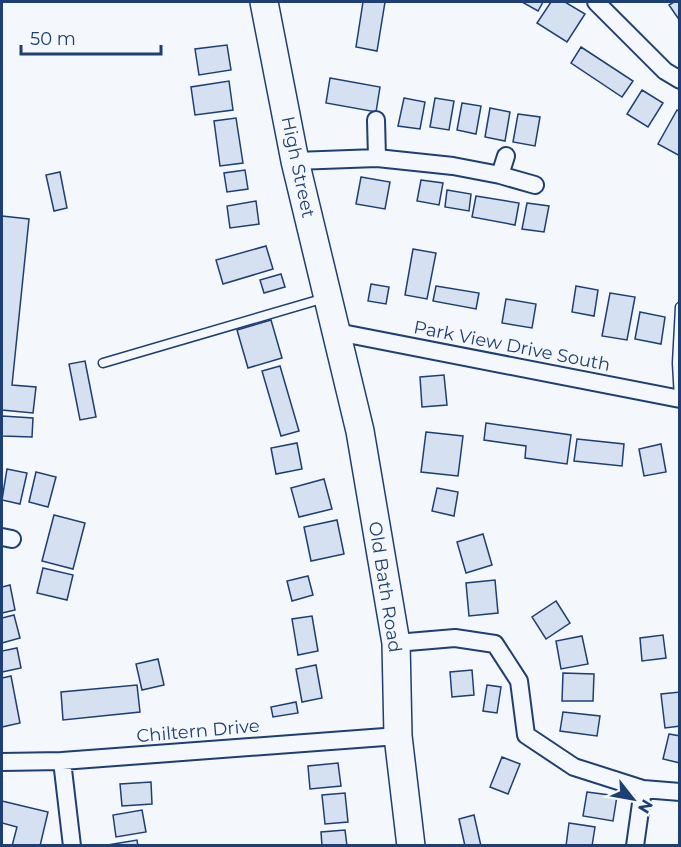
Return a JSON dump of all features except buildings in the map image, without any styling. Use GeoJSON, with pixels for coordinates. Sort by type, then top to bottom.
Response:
{"type":"FeatureCollection","features":[{"type":"Feature","properties":{"kind":"main road","name":"High Street"},"geometry":{"type":"LineString","coordinates":[[264,2],[296,161],[337,332]]}},
{"type":"Feature","properties":{"kind":"main road","name":"Old Bath Road"},"geometry":{"type":"LineString","coordinates":[[337,332],[360,431],[396,643],[398,736],[411,846]]}},
{"type":"Feature","properties":{"kind":"street"},"geometry":{"type":"LineString","coordinates":[[596,2],[665,71],[680,80]]}},
{"type":"Feature","properties":{"kind":"street"},"geometry":{"type":"LineString","coordinates":[[376,120],[377,158]]}},
{"type":"Feature","properties":{"kind":"street"},"geometry":{"type":"LineString","coordinates":[[500,174],[506,156]]}},
{"type":"Feature","properties":{"kind":"street"},"geometry":{"type":"LineString","coordinates":[[296,161],[377,158],[453,166],[500,174],[536,185]]}},
{"type":"Feature","properties":{"kind":"street","name":"Park View Drive South"},"geometry":{"type":"LineString","coordinates":[[337,332],[679,399]]}},
{"type":"Feature","properties":{"kind":"street"},"geometry":{"type":"LineString","coordinates":[[396,643],[455,638],[495,644],[519,681],[526,735],[574,767],[643,789],[680,792]]}},
{"type":"Feature","properties":{"kind":"street","name":"Chiltern Drive"},"geometry":{"type":"LineString","coordinates":[[2,762],[63,761],[398,736]]}},
{"type":"Feature","properties":{"kind":"street"},"geometry":{"type":"LineString","coordinates":[[63,761],[72,846]]}},
{"type":"Feature","properties":{"kind":"street"},"geometry":{"type":"LineString","coordinates":[[635,846],[643,789]]}},
{"type":"Feature","properties":{"kind":"lane"},"geometry":{"type":"LineString","coordinates":[[103,363],[328,297]]}},
{"type":"Feature","properties":{"kind":"lane"},"geometry":{"type":"LineString","coordinates":[[679,399],[677,363],[680,307]]}}]}
